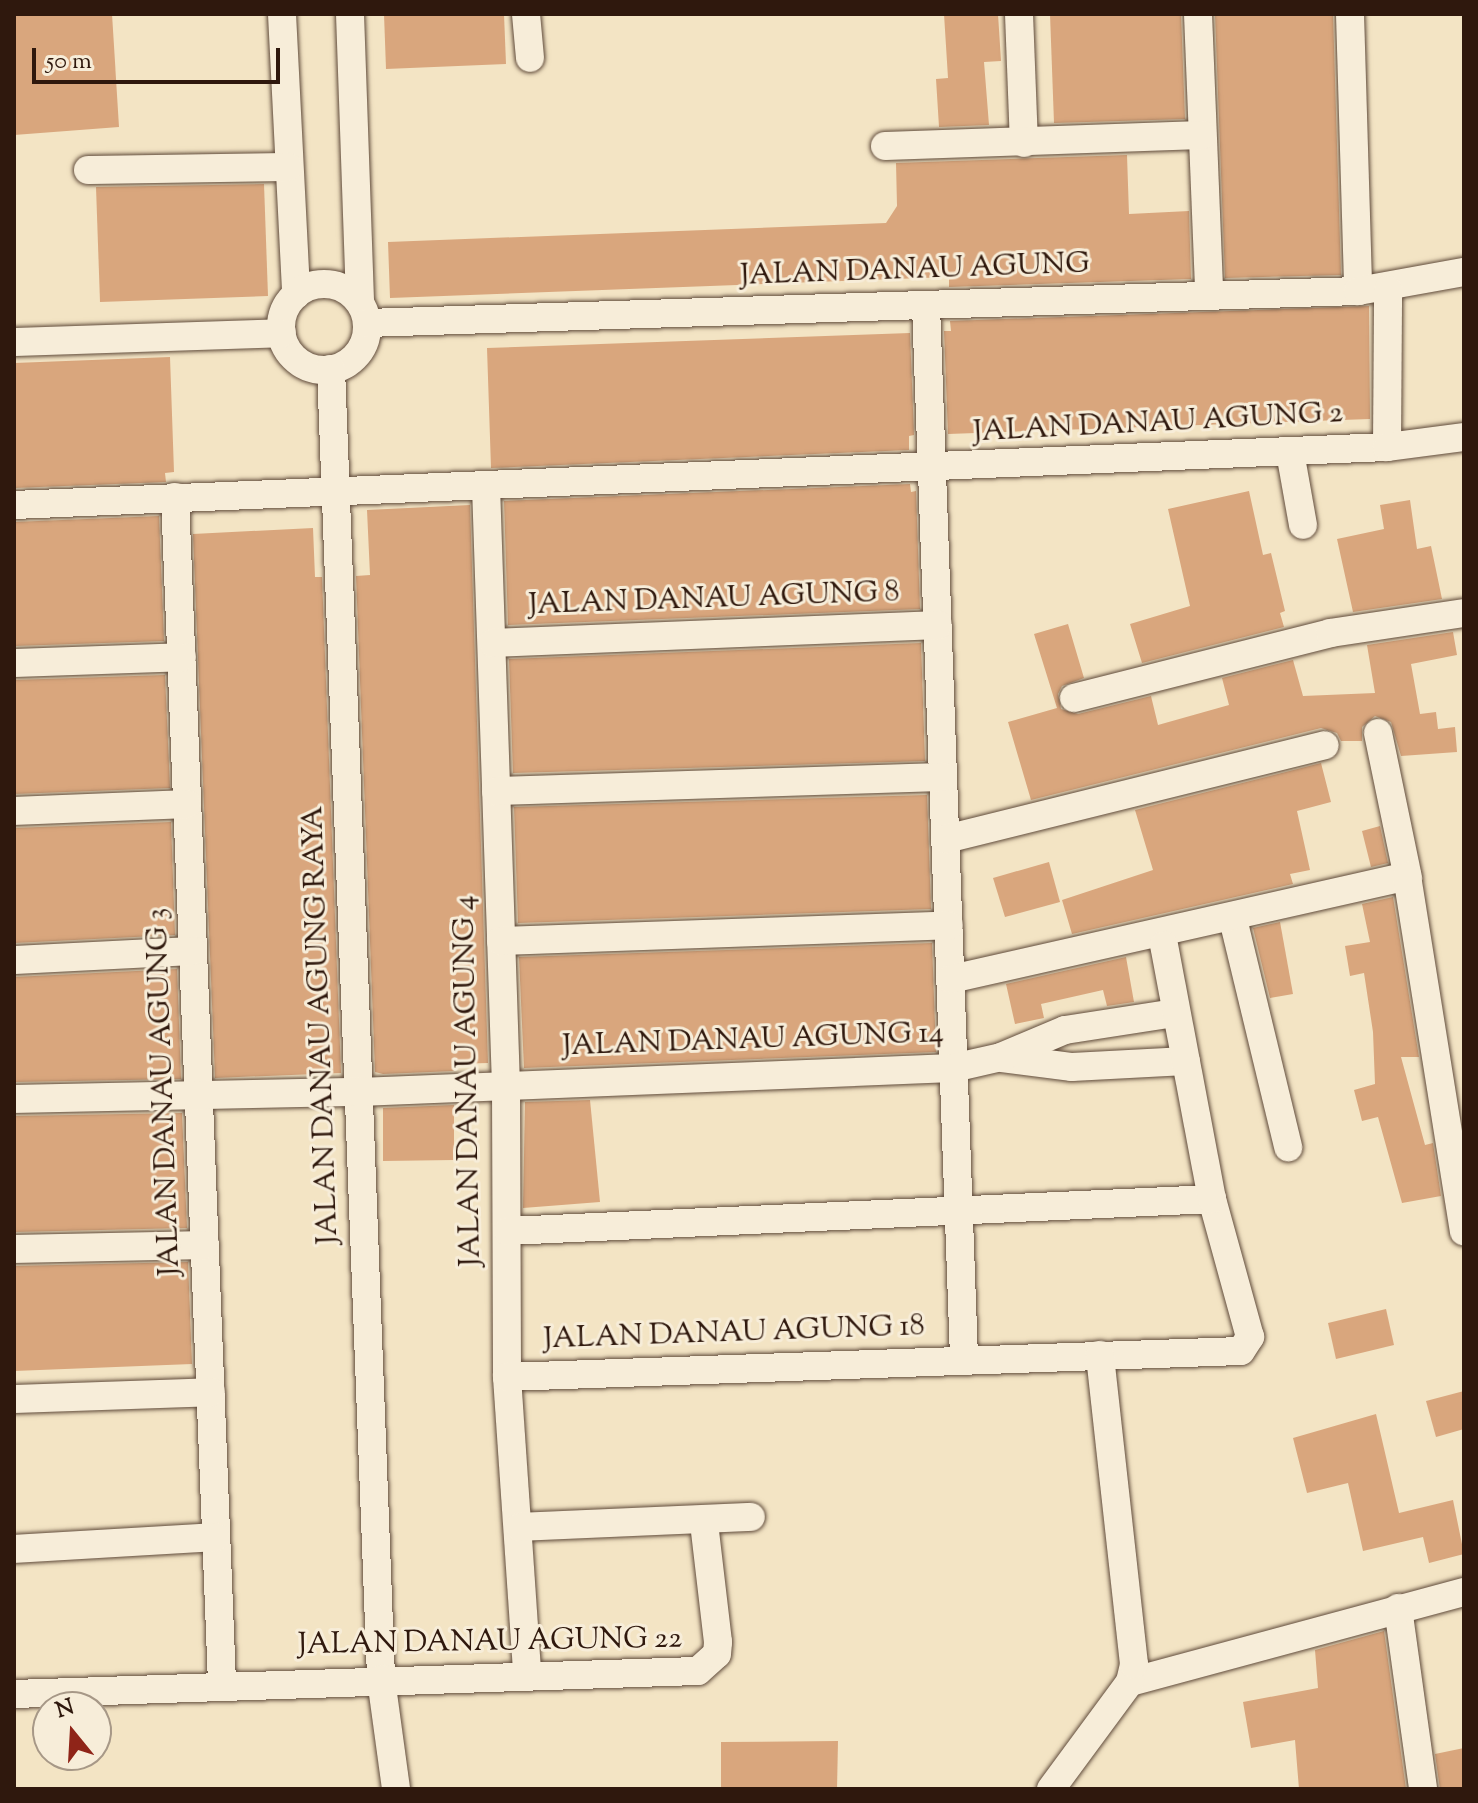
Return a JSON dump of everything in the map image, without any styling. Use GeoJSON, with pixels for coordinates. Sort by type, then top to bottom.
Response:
{"type":"FeatureCollection","features":[{"type":"Feature","properties":{"kind":"street"},"geometry":{"type":"LineString","coordinates":[[282,14],[296,295]]}},
{"type":"Feature","properties":{"kind":"street"},"geometry":{"type":"LineString","coordinates":[[350,14],[364,313],[358,353],[331,369],[318,369],[294,358],[282,333],[286,306],[296,295],[330,284],[364,313]]}},
{"type":"Feature","properties":{"kind":"street"},"geometry":{"type":"LineString","coordinates":[[526,14],[530,58]]}},
{"type":"Feature","properties":{"kind":"street"},"geometry":{"type":"LineString","coordinates":[[1019,14],[1024,143]]}},
{"type":"Feature","properties":{"kind":"street"},"geometry":{"type":"LineString","coordinates":[[1198,14],[1209,293]]}},
{"type":"Feature","properties":{"kind":"street"},"geometry":{"type":"LineString","coordinates":[[1350,14],[1358,291]]}},
{"type":"Feature","properties":{"kind":"street"},"geometry":{"type":"LineString","coordinates":[[885,146],[1202,135]]}},
{"type":"Feature","properties":{"kind":"street"},"geometry":{"type":"LineString","coordinates":[[88,170],[288,167]]}},
{"type":"Feature","properties":{"kind":"street","name":"JALAN DANAU AGUNG"},"geometry":{"type":"LineString","coordinates":[[364,313],[926,306],[1209,293],[1388,290],[1464,272]]}},
{"type":"Feature","properties":{"kind":"street"},"geometry":{"type":"LineString","coordinates":[[1387,447],[1388,290]]}},
{"type":"Feature","properties":{"kind":"street"},"geometry":{"type":"LineString","coordinates":[[926,306],[964,1359]]}},
{"type":"Feature","properties":{"kind":"street"},"geometry":{"type":"LineString","coordinates":[[14,342],[282,333]]}},
{"type":"Feature","properties":{"kind":"street","name":"JALAN DANAU AGUNG RAYA"},"geometry":{"type":"LineString","coordinates":[[331,369],[381,1679],[396,1789]]}},
{"type":"Feature","properties":{"kind":"street","name":"JALAN DANAU AGUNG 2"},"geometry":{"type":"LineString","coordinates":[[14,505],[1290,452],[1387,447],[1464,437]]}},
{"type":"Feature","properties":{"kind":"street"},"geometry":{"type":"LineString","coordinates":[[1290,452],[1303,525]]}},
{"type":"Feature","properties":{"kind":"street","name":"JALAN DANAU AGUNG 4"},"geometry":{"type":"LineString","coordinates":[[486,486],[506,1086],[507,1377],[520,1527],[527,1673]]}},
{"type":"Feature","properties":{"kind":"street","name":"JALAN DANAU AGUNG 3"},"geometry":{"type":"LineString","coordinates":[[175,497],[222,1684]]}},
{"type":"Feature","properties":{"kind":"street"},"geometry":{"type":"LineString","coordinates":[[1074,698],[1330,633],[1464,613]]}},
{"type":"Feature","properties":{"kind":"street","name":"JALAN DANAU AGUNG 8"},"geometry":{"type":"LineString","coordinates":[[493,643],[938,625]]}},
{"type":"Feature","properties":{"kind":"street"},"geometry":{"type":"LineString","coordinates":[[14,663],[182,657]]}},
{"type":"Feature","properties":{"kind":"street"},"geometry":{"type":"LineString","coordinates":[[1378,733],[1408,878],[1464,1231]]}},
{"type":"Feature","properties":{"kind":"street"},"geometry":{"type":"LineString","coordinates":[[946,839],[1325,745]]}},
{"type":"Feature","properties":{"kind":"street"},"geometry":{"type":"LineString","coordinates":[[496,791],[943,777]]}},
{"type":"Feature","properties":{"kind":"street"},"geometry":{"type":"LineString","coordinates":[[14,811],[187,804]]}},
{"type":"Feature","properties":{"kind":"street"},"geometry":{"type":"LineString","coordinates":[[951,979],[1233,919],[1398,875],[1408,878]]}},
{"type":"Feature","properties":{"kind":"street"},"geometry":{"type":"LineString","coordinates":[[1233,919],[1288,1147]]}},
{"type":"Feature","properties":{"kind":"street"},"geometry":{"type":"LineString","coordinates":[[501,941],[949,925]]}},
{"type":"Feature","properties":{"kind":"street"},"geometry":{"type":"LineString","coordinates":[[508,1231],[1212,1199],[1164,946]]}},
{"type":"Feature","properties":{"kind":"street"},"geometry":{"type":"LineString","coordinates":[[14,960],[193,951]]}},
{"type":"Feature","properties":{"kind":"street","name":"JALAN DANAU AGUNG 14"},"geometry":{"type":"LineString","coordinates":[[14,1099],[359,1092],[953,1068],[1001,1057],[1065,1030],[1175,1013]]}},
{"type":"Feature","properties":{"kind":"street","name":"JALAN DANAU AGUNG 14"},"geometry":{"type":"LineString","coordinates":[[1001,1057],[1072,1067],[1186,1061]]}},
{"type":"Feature","properties":{"kind":"street","name":"JALAN DANAU AGUNG 18"},"geometry":{"type":"LineString","coordinates":[[507,1377],[1241,1351],[1248,1345],[1212,1199]]}},
{"type":"Feature","properties":{"kind":"street"},"geometry":{"type":"LineString","coordinates":[[14,1249],[205,1245]]}},
{"type":"Feature","properties":{"kind":"street"},"geometry":{"type":"LineString","coordinates":[[1051,1789],[1130,1682],[1134,1642],[1100,1355]]}},
{"type":"Feature","properties":{"kind":"street"},"geometry":{"type":"LineString","coordinates":[[14,1399],[211,1392]]}},
{"type":"Feature","properties":{"kind":"street"},"geometry":{"type":"LineString","coordinates":[[520,1527],[704,1522],[751,1517]]}},
{"type":"Feature","properties":{"kind":"street","name":"JALAN DANAU AGUNG 22"},"geometry":{"type":"LineString","coordinates":[[14,1694],[527,1673],[684,1672],[710,1663],[718,1642],[704,1522]]}},
{"type":"Feature","properties":{"kind":"street"},"geometry":{"type":"LineString","coordinates":[[14,1549],[216,1537]]}},
{"type":"Feature","properties":{"kind":"street"},"geometry":{"type":"LineString","coordinates":[[1130,1682],[1464,1592]]}},
{"type":"Feature","properties":{"kind":"street"},"geometry":{"type":"LineString","coordinates":[[1398,1608],[1423,1789]]}},
{"type":"Feature","properties":{"kind":"building"},"geometry":{"type":"Polygon","coordinates":[[[14,14],[112,14],[119,127],[14,135],[14,14]]]}},
{"type":"Feature","properties":{"kind":"building"},"geometry":{"type":"Polygon","coordinates":[[[384,14],[504,14],[506,64],[386,69],[384,14]]]}},
{"type":"Feature","properties":{"kind":"building"},"geometry":{"type":"Polygon","coordinates":[[[944,14],[998,14],[1001,61],[984,62],[989,125],[939,127],[936,79],[948,78],[944,14]]]}},
{"type":"Feature","properties":{"kind":"building"},"geometry":{"type":"Polygon","coordinates":[[[1050,14],[1181,14],[1185,119],[1054,123],[1050,14]]]}},
{"type":"Feature","properties":{"kind":"building"},"geometry":{"type":"Polygon","coordinates":[[[1215,14],[1333,14],[1341,275],[1225,278],[1215,14]]]}},
{"type":"Feature","properties":{"kind":"building"},"geometry":{"type":"Polygon","coordinates":[[[1127,155],[1129,214],[1189,211],[1191,279],[949,287],[949,277],[390,298],[388,242],[886,223],[897,206],[896,163],[1127,155]]]}},
{"type":"Feature","properties":{"kind":"building"},"geometry":{"type":"Polygon","coordinates":[[[264,184],[268,296],[100,302],[96,187],[264,184]]]}},
{"type":"Feature","properties":{"kind":"building"},"geometry":{"type":"Polygon","coordinates":[[[1369,306],[1370,419],[948,434],[944,331],[951,331],[950,321],[1369,306]]]}},
{"type":"Feature","properties":{"kind":"building"},"geometry":{"type":"Polygon","coordinates":[[[910,333],[914,435],[909,436],[909,450],[491,468],[487,348],[910,333]]]}},
{"type":"Feature","properties":{"kind":"building"},"geometry":{"type":"Polygon","coordinates":[[[170,357],[174,472],[165,473],[166,482],[14,488],[14,363],[170,357]]]}},
{"type":"Feature","properties":{"kind":"building"},"geometry":{"type":"Polygon","coordinates":[[[910,484],[911,492],[916,491],[920,609],[508,625],[504,501],[910,484]]]}},
{"type":"Feature","properties":{"kind":"building"},"geometry":{"type":"Polygon","coordinates":[[[1249,491],[1263,555],[1271,553],[1285,611],[1280,613],[1284,627],[1142,663],[1130,624],[1190,606],[1168,509],[1249,491]]]}},
{"type":"Feature","properties":{"kind":"building"},"geometry":{"type":"Polygon","coordinates":[[[1410,500],[1417,549],[1431,546],[1442,599],[1353,612],[1337,539],[1384,529],[1380,505],[1410,500]]]}},
{"type":"Feature","properties":{"kind":"building"},"geometry":{"type":"Polygon","coordinates":[[[470,505],[488,1063],[453,1064],[454,1071],[383,1074],[375,1072],[356,576],[370,575],[367,510],[470,505]]]}},
{"type":"Feature","properties":{"kind":"building"},"geometry":{"type":"Polygon","coordinates":[[[159,516],[164,641],[14,646],[14,522],[159,516]]]}},
{"type":"Feature","properties":{"kind":"building"},"geometry":{"type":"Polygon","coordinates":[[[313,528],[315,577],[322,577],[341,1073],[215,1078],[193,534],[313,528]]]}},
{"type":"Feature","properties":{"kind":"building"},"geometry":{"type":"Polygon","coordinates":[[[1068,624],[1084,678],[1062,686],[1058,694],[1061,709],[1078,714],[1151,696],[1158,725],[1229,705],[1222,678],[1293,660],[1303,696],[1375,693],[1367,645],[1453,632],[1457,655],[1411,664],[1420,714],[1436,712],[1438,729],[1455,727],[1457,752],[1401,756],[1391,722],[1375,716],[1362,727],[1362,741],[1341,741],[1337,733],[1321,728],[1031,800],[1008,722],[1057,708],[1034,634],[1068,624]]]}},
{"type":"Feature","properties":{"kind":"building"},"geometry":{"type":"Polygon","coordinates":[[[921,643],[925,761],[513,773],[509,659],[921,643]]]}},
{"type":"Feature","properties":{"kind":"building"},"geometry":{"type":"Polygon","coordinates":[[[165,675],[170,788],[14,794],[14,680],[165,675]]]}},
{"type":"Feature","properties":{"kind":"building"},"geometry":{"type":"Polygon","coordinates":[[[1321,763],[1331,802],[1297,811],[1310,870],[1290,874],[1293,884],[1072,934],[1062,900],[1153,870],[1135,810],[1321,763]]]}},
{"type":"Feature","properties":{"kind":"building"},"geometry":{"type":"Polygon","coordinates":[[[927,795],[931,909],[518,923],[514,807],[927,795]]]}},
{"type":"Feature","properties":{"kind":"building"},"geometry":{"type":"Polygon","coordinates":[[[171,822],[175,935],[14,943],[14,828],[171,822]]]}},
{"type":"Feature","properties":{"kind":"building"},"geometry":{"type":"Polygon","coordinates":[[[1380,826],[1388,863],[1371,867],[1362,831],[1380,826]]]}},
{"type":"Feature","properties":{"kind":"building"},"geometry":{"type":"Polygon","coordinates":[[[1049,862],[1060,902],[1005,917],[993,878],[1049,862]]]}},
{"type":"Feature","properties":{"kind":"building"},"geometry":{"type":"Polygon","coordinates":[[[1393,897],[1419,1057],[1401,1057],[1425,1145],[1433,1143],[1441,1196],[1402,1203],[1378,1117],[1362,1121],[1354,1090],[1375,1084],[1373,1032],[1364,973],[1350,976],[1345,946],[1370,942],[1362,904],[1393,897]]]}},
{"type":"Feature","properties":{"kind":"building"},"geometry":{"type":"Polygon","coordinates":[[[1280,922],[1293,994],[1270,998],[1253,928],[1280,922]]]}},
{"type":"Feature","properties":{"kind":"building"},"geometry":{"type":"Polygon","coordinates":[[[932,943],[936,1052],[524,1068],[519,957],[932,943]]]}},
{"type":"Feature","properties":{"kind":"building"},"geometry":{"type":"Polygon","coordinates":[[[1126,957],[1134,1002],[1107,1006],[1103,990],[1041,1004],[1044,1018],[1015,1024],[1006,984],[1126,957]]]}},
{"type":"Feature","properties":{"kind":"building"},"geometry":{"type":"Polygon","coordinates":[[[177,969],[181,1079],[14,1082],[14,977],[177,969]]]}},
{"type":"Feature","properties":{"kind":"building"},"geometry":{"type":"Polygon","coordinates":[[[590,1100],[600,1202],[523,1208],[525,1102],[590,1100]]]}},
{"type":"Feature","properties":{"kind":"building"},"geometry":{"type":"Polygon","coordinates":[[[454,1105],[454,1160],[383,1161],[383,1108],[454,1105]]]}},
{"type":"Feature","properties":{"kind":"building"},"geometry":{"type":"Polygon","coordinates":[[[182,1113],[187,1228],[14,1232],[14,1116],[182,1113]]]}},
{"type":"Feature","properties":{"kind":"building"},"geometry":{"type":"Polygon","coordinates":[[[188,1262],[192,1364],[14,1371],[14,1266],[188,1262]]]}},
{"type":"Feature","properties":{"kind":"building"},"geometry":{"type":"Polygon","coordinates":[[[1386,1309],[1394,1345],[1336,1359],[1328,1323],[1386,1309]]]}},
{"type":"Feature","properties":{"kind":"building"},"geometry":{"type":"Polygon","coordinates":[[[1464,1391],[1464,1429],[1436,1437],[1426,1401],[1464,1391]]]}},
{"type":"Feature","properties":{"kind":"building"},"geometry":{"type":"Polygon","coordinates":[[[1376,1414],[1399,1513],[1453,1500],[1464,1554],[1429,1563],[1423,1537],[1363,1551],[1348,1483],[1307,1493],[1293,1438],[1376,1414]]]}},
{"type":"Feature","properties":{"kind":"building"},"geometry":{"type":"Polygon","coordinates":[[[1384,1631],[1406,1789],[1299,1789],[1295,1740],[1251,1748],[1243,1702],[1318,1688],[1315,1650],[1384,1631]]]}},
{"type":"Feature","properties":{"kind":"building"},"geometry":{"type":"Polygon","coordinates":[[[838,1741],[837,1789],[721,1789],[721,1742],[838,1741]]]}},
{"type":"Feature","properties":{"kind":"building"},"geometry":{"type":"Polygon","coordinates":[[[1464,1748],[1464,1789],[1440,1789],[1435,1754],[1464,1748]]]}}]}
